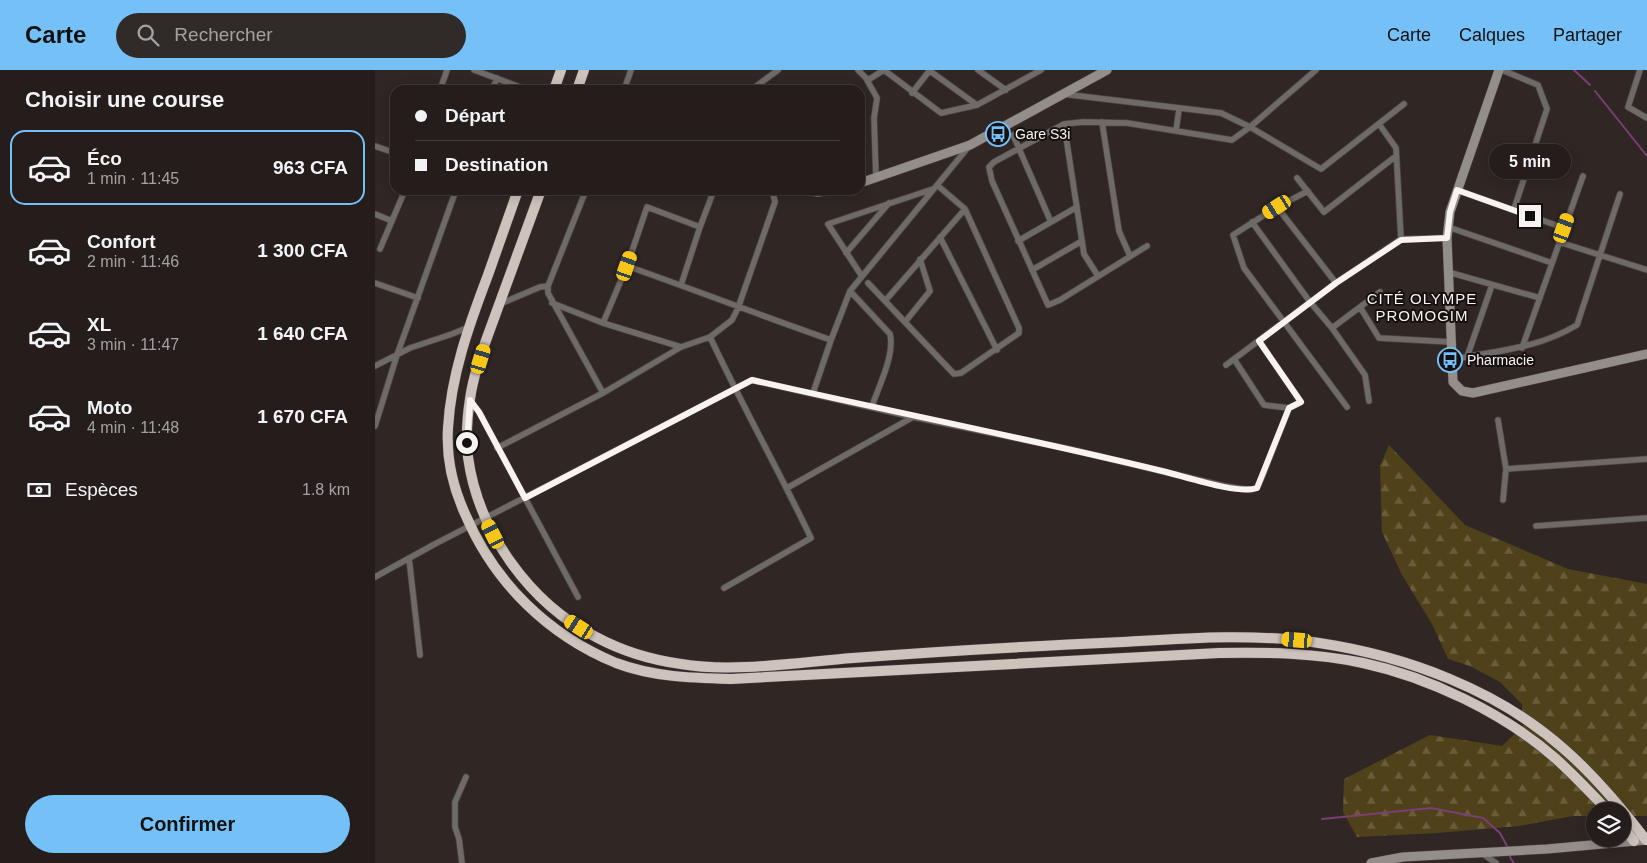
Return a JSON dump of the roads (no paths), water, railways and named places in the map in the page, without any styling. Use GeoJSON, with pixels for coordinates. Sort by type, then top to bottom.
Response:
{"type":"FeatureCollection","features":[{"type":"Feature","properties":{"kind":"highway"},"geometry":{"type":"LineString","coordinates":[[556,85],[561,70]]}},
{"type":"Feature","properties":{"kind":"highway"},"geometry":{"type":"LineString","coordinates":[[579,85],[584,70]]}},
{"type":"Feature","properties":{"kind":"highway"},"geometry":{"type":"LineString","coordinates":[[516,195],[469,327],[453,381],[447,430],[448,460],[455,492],[470,526],[497,573],[519,598],[538,615],[587,648],[616,662],[651,674],[731,679],[1219,653],[1307,654],[1363,663],[1408,676],[1469,701],[1511,725],[1554,757],[1599,802]]}},
{"type":"Feature","properties":{"kind":"highway"},"geometry":{"type":"LineString","coordinates":[[539,195],[486,343],[470,400],[467,454],[474,486],[485,518],[501,550],[524,579],[547,603],[566,619],[593,636],[620,649],[658,660],[686,665],[731,668],[973,649],[1208,638],[1257,637],[1316,642],[1365,651],[1445,677],[1481,693],[1525,720],[1562,747],[1596,779],[1647,840]]}},
{"type":"Feature","properties":{"kind":"highway"},"geometry":{"type":"LineString","coordinates":[[1631,837],[1634,841]]}},
{"type":"Feature","properties":{"kind":"street"},"geometry":{"type":"LineString","coordinates":[[442,85],[447,70]]}},
{"type":"Feature","properties":{"kind":"street"},"geometry":{"type":"LineString","coordinates":[[474,70],[515,85]]}},
{"type":"Feature","properties":{"kind":"street"},"geometry":{"type":"LineString","coordinates":[[626,85],[631,70]]}},
{"type":"Feature","properties":{"kind":"street"},"geometry":{"type":"LineString","coordinates":[[758,85],[778,70]]}},
{"type":"Feature","properties":{"kind":"street"},"geometry":{"type":"LineString","coordinates":[[859,70],[877,98],[874,118],[876,178]]}},
{"type":"Feature","properties":{"kind":"street"},"geometry":{"type":"LineString","coordinates":[[867,80],[884,70],[941,114],[977,105],[1006,90],[1031,72],[1041,70]]}},
{"type":"Feature","properties":{"kind":"street"},"geometry":{"type":"LineString","coordinates":[[913,93],[930,70],[977,105]]}},
{"type":"Feature","properties":{"kind":"street"},"geometry":{"type":"LineString","coordinates":[[978,70],[1006,90]]}},
{"type":"Feature","properties":{"kind":"street"},"geometry":{"type":"LineString","coordinates":[[865,181],[970,145],[1107,70]]}},
{"type":"Feature","properties":{"kind":"street"},"geometry":{"type":"LineString","coordinates":[[1147,246],[1049,305],[1018,241],[992,181],[989,167],[994,162],[1064,124],[1083,122],[1127,123],[1232,140],[1250,127],[1316,70]]}},
{"type":"Feature","properties":{"kind":"street"},"geometry":{"type":"LineString","coordinates":[[1513,209],[1547,109],[1538,85],[1501,70],[1450,212],[1447,238],[1453,382],[1462,391],[1473,393],[1647,354]]}},
{"type":"Feature","properties":{"kind":"street"},"geometry":{"type":"LineString","coordinates":[[1641,70],[1628,107],[1647,118]]}},
{"type":"Feature","properties":{"kind":"street"},"geometry":{"type":"LineString","coordinates":[[494,85],[497,78]]}},
{"type":"Feature","properties":{"kind":"street"},"geometry":{"type":"LineString","coordinates":[[1061,94],[1221,113],[1250,127],[1321,170],[1404,104]]}},
{"type":"Feature","properties":{"kind":"street"},"geometry":{"type":"LineString","coordinates":[[1175,131],[1179,109]]}},
{"type":"Feature","properties":{"kind":"street"},"geometry":{"type":"LineString","coordinates":[[1103,122],[1119,231],[1130,256]]}},
{"type":"Feature","properties":{"kind":"street"},"geometry":{"type":"LineString","coordinates":[[1064,124],[1084,254],[1098,276]]}},
{"type":"Feature","properties":{"kind":"street"},"geometry":{"type":"LineString","coordinates":[[1379,124],[1396,148],[1401,240]]}},
{"type":"Feature","properties":{"kind":"street"},"geometry":{"type":"LineString","coordinates":[[1013,135],[1051,222]]}},
{"type":"Feature","properties":{"kind":"street"},"geometry":{"type":"LineString","coordinates":[[813,394],[850,290],[970,145]]}},
{"type":"Feature","properties":{"kind":"street"},"geometry":{"type":"LineString","coordinates":[[375,146],[390,151]]}},
{"type":"Feature","properties":{"kind":"street"},"geometry":{"type":"LineString","coordinates":[[1297,178],[1324,212],[1396,156]]}},
{"type":"Feature","properties":{"kind":"street"},"geometry":{"type":"LineString","coordinates":[[1522,348],[1583,176]]}},
{"type":"Feature","properties":{"kind":"street"},"geometry":{"type":"LineString","coordinates":[[861,276],[827,224],[935,187]]}},
{"type":"Feature","properties":{"kind":"street"},"geometry":{"type":"LineString","coordinates":[[868,283],[954,374],[961,373],[997,350],[1019,333],[1019,328],[965,210],[935,187]]}},
{"type":"Feature","properties":{"kind":"street"},"geometry":{"type":"LineString","coordinates":[[1457,190],[1564,228]]}},
{"type":"Feature","properties":{"kind":"street"},"geometry":{"type":"LineString","coordinates":[[1308,191],[1277,207],[1233,235],[1244,268],[1347,407]]}},
{"type":"Feature","properties":{"kind":"street"},"geometry":{"type":"LineString","coordinates":[[1451,360],[1522,348],[1546,341],[1577,325],[1620,194]]}},
{"type":"Feature","properties":{"kind":"street"},"geometry":{"type":"LineString","coordinates":[[380,249],[403,195]]}},
{"type":"Feature","properties":{"kind":"street"},"geometry":{"type":"LineString","coordinates":[[375,426],[397,355],[455,195]]}},
{"type":"Feature","properties":{"kind":"street"},"geometry":{"type":"LineString","coordinates":[[584,195],[547,286],[552,303],[603,393]]}},
{"type":"Feature","properties":{"kind":"street"},"geometry":{"type":"LineString","coordinates":[[681,285],[712,195]]}},
{"type":"Feature","properties":{"kind":"street"},"geometry":{"type":"LineString","coordinates":[[497,448],[603,393],[681,347],[711,337],[732,320],[738,308],[775,202],[773,195]]}},
{"type":"Feature","properties":{"kind":"street"},"geometry":{"type":"LineString","coordinates":[[846,253],[889,203]]}},
{"type":"Feature","properties":{"kind":"street"},"geometry":{"type":"LineString","coordinates":[[603,323],[627,266],[647,207],[700,227]]}},
{"type":"Feature","properties":{"kind":"street"},"geometry":{"type":"LineString","coordinates":[[1018,241],[1077,207]]}},
{"type":"Feature","properties":{"kind":"street"},"geometry":{"type":"LineString","coordinates":[[1277,207],[1336,283]]}},
{"type":"Feature","properties":{"kind":"street"},"geometry":{"type":"LineString","coordinates":[[885,301],[965,210]]}},
{"type":"Feature","properties":{"kind":"street"},"geometry":{"type":"LineString","coordinates":[[375,214],[393,221]]}},
{"type":"Feature","properties":{"kind":"street"},"geometry":{"type":"LineString","coordinates":[[1252,222],[1365,375],[1369,400]]}},
{"type":"Feature","properties":{"kind":"street"},"geometry":{"type":"LineString","coordinates":[[1448,227],[1552,263]]}},
{"type":"Feature","properties":{"kind":"street"},"geometry":{"type":"LineString","coordinates":[[940,237],[997,350]]}},
{"type":"Feature","properties":{"kind":"street"},"geometry":{"type":"LineString","coordinates":[[1226,365],[1336,283],[1401,240],[1447,238]]}},
{"type":"Feature","properties":{"kind":"street"},"geometry":{"type":"LineString","coordinates":[[1032,270],[1082,241]]}},
{"type":"Feature","properties":{"kind":"street"},"geometry":{"type":"LineString","coordinates":[[1559,242],[1647,270]]}},
{"type":"Feature","properties":{"kind":"street"},"geometry":{"type":"LineString","coordinates":[[905,322],[930,291],[920,259]]}},
{"type":"Feature","properties":{"kind":"street"},"geometry":{"type":"LineString","coordinates":[[627,266],[738,308],[831,340]]}},
{"type":"Feature","properties":{"kind":"street"},"geometry":{"type":"LineString","coordinates":[[1448,272],[1540,298]]}},
{"type":"Feature","properties":{"kind":"street"},"geometry":{"type":"LineString","coordinates":[[375,283],[418,298]]}},
{"type":"Feature","properties":{"kind":"street"},"geometry":{"type":"LineString","coordinates":[[1467,357],[1492,285]]}},
{"type":"Feature","properties":{"kind":"street"},"geometry":{"type":"LineString","coordinates":[[500,304],[540,287],[547,286]]}},
{"type":"Feature","properties":{"kind":"street"},"geometry":{"type":"LineString","coordinates":[[850,290],[890,334],[892,342],[891,352],[872,406]]}},
{"type":"Feature","properties":{"kind":"street"},"geometry":{"type":"LineString","coordinates":[[1332,328],[1380,292]]}},
{"type":"Feature","properties":{"kind":"street"},"geometry":{"type":"LineString","coordinates":[[552,303],[603,323],[681,347]]}},
{"type":"Feature","properties":{"kind":"street"},"geometry":{"type":"LineString","coordinates":[[1360,307],[1379,338],[1451,342]]}},
{"type":"Feature","properties":{"kind":"street"},"geometry":{"type":"LineString","coordinates":[[375,366],[410,348],[469,327]]}},
{"type":"Feature","properties":{"kind":"street"},"geometry":{"type":"LineString","coordinates":[[711,337],[734,388],[811,538],[724,588]]}},
{"type":"Feature","properties":{"kind":"street"},"geometry":{"type":"LineString","coordinates":[[1234,359],[1264,405],[1289,408],[1301,402],[1259,341]]}},
{"type":"Feature","properties":{"kind":"street"},"geometry":{"type":"LineString","coordinates":[[375,577],[752,380],[1069,449],[1210,483],[1250,490],[1257,488],[1289,408]]}},
{"type":"Feature","properties":{"kind":"street"},"geometry":{"type":"LineString","coordinates":[[470,400],[479,412],[578,597]]}},
{"type":"Feature","properties":{"kind":"street"},"geometry":{"type":"LineString","coordinates":[[787,488],[913,416]]}},
{"type":"Feature","properties":{"kind":"street"},"geometry":{"type":"LineString","coordinates":[[1498,420],[1506,470],[1503,500]]}},
{"type":"Feature","properties":{"kind":"street"},"geometry":{"type":"LineString","coordinates":[[1506,470],[1647,459]]}},
{"type":"Feature","properties":{"kind":"street"},"geometry":{"type":"LineString","coordinates":[[1536,526],[1647,518]]}},
{"type":"Feature","properties":{"kind":"street"},"geometry":{"type":"LineString","coordinates":[[409,558],[420,655]]}},
{"type":"Feature","properties":{"kind":"street"},"geometry":{"type":"LineString","coordinates":[[461,863],[459,839],[455,827],[455,802],[466,777]]}},
{"type":"Feature","properties":{"kind":"street"},"geometry":{"type":"LineString","coordinates":[[1371,863],[1403,857],[1506,852],[1647,840]]}},
{"type":"Feature","properties":{"kind":"street"},"geometry":{"type":"LineString","coordinates":[[1481,853],[1497,863],[1506,852]]}},
{"type":"Feature","properties":{"kind":"waterway"},"geometry":{"type":"LineString","coordinates":[[1574,70],[1590,85]]}},
{"type":"Feature","properties":{"kind":"waterway"},"geometry":{"type":"LineString","coordinates":[[1595,91],[1647,156]]}},
{"type":"Feature","properties":{"kind":"waterway"},"geometry":{"type":"LineString","coordinates":[[1322,819],[1431,808],[1483,818],[1500,833],[1507,846]]}},
{"type":"Feature","properties":{"kind":"waterway"},"geometry":{"type":"LineString","coordinates":[[1509,854],[1514,863]]}},
{"type":"Feature","properties":{"kind":"place","name":"Gare S3i"},"geometry":{"type":"Point","coordinates":[998,134]}},
{"type":"Feature","properties":{"kind":"place","name":"Pharmacie"},"geometry":{"type":"Point","coordinates":[1450,360]}},
{"type":"Feature","properties":{"kind":"district","name":"CITÉ OLYMPE PROMOGIM"},"geometry":{"type":"Point","coordinates":[1422,306]}}]}
